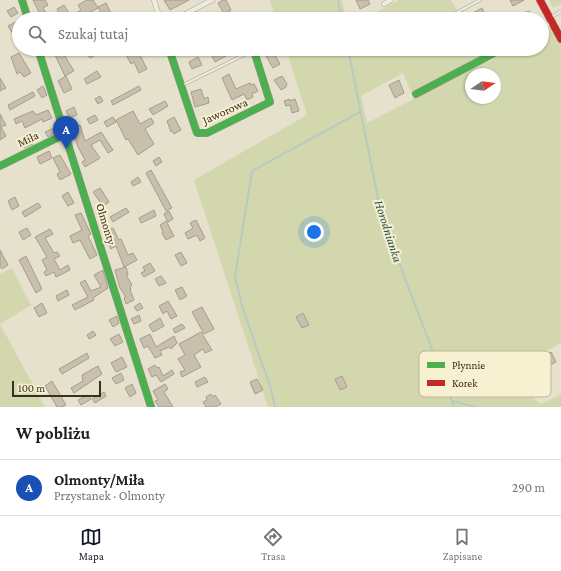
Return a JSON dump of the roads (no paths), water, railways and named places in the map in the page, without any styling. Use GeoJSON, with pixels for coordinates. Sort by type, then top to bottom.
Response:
{"type":"FeatureCollection","features":[{"type":"Feature","properties":{"kind":"street"},"geometry":{"type":"LineString","coordinates":[[22,0],[26,12]]}},
{"type":"Feature","properties":{"kind":"street"},"geometry":{"type":"LineString","coordinates":[[154,0],[158,12]]}},
{"type":"Feature","properties":{"kind":"street"},"geometry":{"type":"LineString","coordinates":[[189,12],[212,0]]}},
{"type":"Feature","properties":{"kind":"street"},"geometry":{"type":"LineString","coordinates":[[384,4],[391,0]]}},
{"type":"Feature","properties":{"kind":"street"},"geometry":{"type":"LineString","coordinates":[[540,0],[547,12]]}},
{"type":"Feature","properties":{"kind":"street"},"geometry":{"type":"LineString","coordinates":[[549,16],[561,39]]}},
{"type":"Feature","properties":{"kind":"street","name":"Olmonty"},"geometry":{"type":"LineString","coordinates":[[40,56],[151,407]]}},
{"type":"Feature","properties":{"kind":"street","name":"Jaworowa"},"geometry":{"type":"LineString","coordinates":[[171,56],[197,133],[207,133],[270,102],[256,56]]}},
{"type":"Feature","properties":{"kind":"street"},"geometry":{"type":"LineString","coordinates":[[416,94],[489,56]]}},
{"type":"Feature","properties":{"kind":"street","name":"Miła"},"geometry":{"type":"LineString","coordinates":[[0,166],[65,134]]}},
{"type":"Feature","properties":{"kind":"lane"},"geometry":{"type":"LineString","coordinates":[[458,12],[480,0]]}},
{"type":"Feature","properties":{"kind":"lane"},"geometry":{"type":"LineString","coordinates":[[551,20],[561,11]]}},
{"type":"Feature","properties":{"kind":"lane"},"geometry":{"type":"LineString","coordinates":[[181,86],[244,56]]}},
{"type":"Feature","properties":{"kind":"waterway","name":"Horodnianka"},"geometry":{"type":"LineString","coordinates":[[338,0],[341,12]]}},
{"type":"Feature","properties":{"kind":"waterway","name":"Horodnianka"},"geometry":{"type":"LineString","coordinates":[[349,56],[382,218],[433,351]]}},
{"type":"Feature","properties":{"kind":"waterway"},"geometry":{"type":"LineString","coordinates":[[275,407],[271,389],[243,309],[235,277],[252,171],[360,112]]}},
{"type":"Feature","properties":{"kind":"waterway","name":"Horodnianka"},"geometry":{"type":"LineString","coordinates":[[450,397],[454,407]]}},
{"type":"Feature","properties":{"kind":"waterway"},"geometry":{"type":"LineString","coordinates":[[452,401],[476,407]]}},
{"type":"Feature","properties":{"kind":"place","name":"Olmonty/Miła"},"geometry":{"type":"Point","coordinates":[66,149]}}]}
